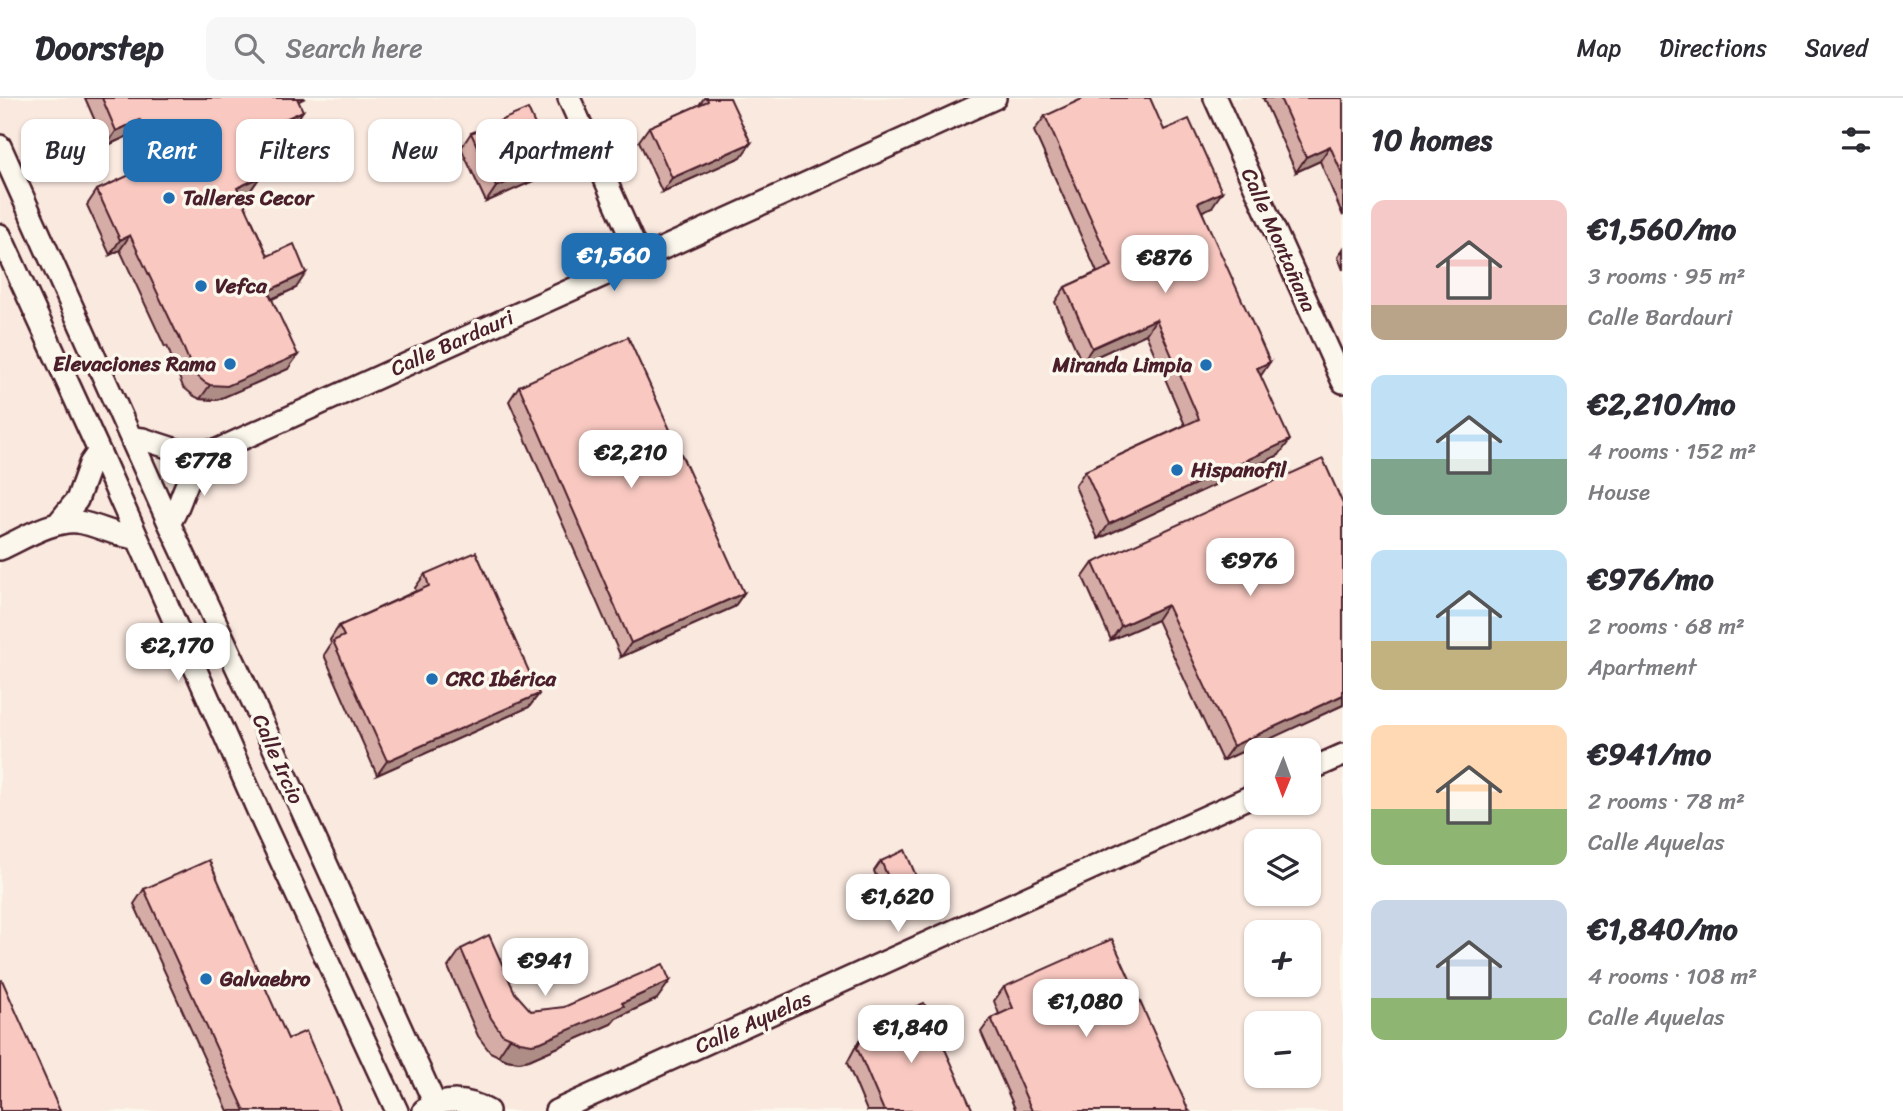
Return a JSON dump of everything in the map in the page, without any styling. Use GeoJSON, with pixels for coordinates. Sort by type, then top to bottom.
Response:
{"type":"FeatureCollection","features":[{"type":"Feature","properties":{"kind":"street"},"geometry":{"type":"LineString","coordinates":[[569,98],[640,258]]}},
{"type":"Feature","properties":{"kind":"street","name":"Calle Bardauri"},"geometry":{"type":"LineString","coordinates":[[169,523],[177,512],[187,483],[215,451],[995,98]]}},
{"type":"Feature","properties":{"kind":"street","name":"Calle Montañana"},"geometry":{"type":"LineString","coordinates":[[1215,98],[1343,382]]}},
{"type":"Feature","properties":{"kind":"street","name":"Calle Ircio"},"geometry":{"type":"LineString","coordinates":[[0,146],[169,523],[247,689],[429,1108]]}},
{"type":"Feature","properties":{"kind":"street","name":"Calle Ircio"},"geometry":{"type":"LineString","coordinates":[[0,235],[264,824],[397,1111]]}},
{"type":"Feature","properties":{"kind":"street","name":"Calle Bardauri"},"geometry":{"type":"LineString","coordinates":[[132,438],[143,439],[180,452],[215,451]]}},
{"type":"Feature","properties":{"kind":"street"},"geometry":{"type":"LineString","coordinates":[[59,522],[77,500],[89,464],[99,451]]}},
{"type":"Feature","properties":{"kind":"street"},"geometry":{"type":"LineString","coordinates":[[0,549],[59,522],[78,522],[121,536],[137,538]]}},
{"type":"Feature","properties":{"kind":"street"},"geometry":{"type":"LineString","coordinates":[[1321,765],[1343,755]]}},
{"type":"Feature","properties":{"kind":"street","name":"Calle Ayuelas"},"geometry":{"type":"LineString","coordinates":[[556,1111],[1244,799]]}},
{"type":"Feature","properties":{"kind":"street"},"geometry":{"type":"LineString","coordinates":[[429,1108],[461,1101],[487,1110]]}},
{"type":"Feature","properties":{"kind":"shaded area"},"geometry":{"type":"Polygon","coordinates":[[[0,98],[1343,98],[1343,1111],[0,1111],[0,98]]]}},
{"type":"Feature","properties":{"kind":"building"},"geometry":{"type":"Polygon","coordinates":[[[102,98],[297,98],[303,111],[285,119],[236,119],[236,182],[250,182],[237,188],[268,256],[294,244],[306,273],[268,291],[298,355],[227,386],[210,385],[194,373],[130,235],[120,240],[97,190],[123,178],[123,182],[222,182],[222,119],[123,119],[123,128],[116,131],[102,98]]]}},
{"type":"Feature","properties":{"kind":"building"},"geometry":{"type":"Polygon","coordinates":[[[707,98],[730,98],[751,143],[672,178],[649,127],[708,101],[707,98]]]}},
{"type":"Feature","properties":{"kind":"building"},"geometry":{"type":"Polygon","coordinates":[[[1084,98],[1150,98],[1164,130],[1189,119],[1222,192],[1198,203],[1270,362],[1257,368],[1290,440],[1109,524],[1085,471],[1199,419],[1156,319],[1092,348],[1065,287],[1112,266],[1045,116],[1084,98]]]}},
{"type":"Feature","properties":{"kind":"building"},"geometry":{"type":"Polygon","coordinates":[[[1280,98],[1343,98],[1343,176],[1330,146],[1306,157],[1280,98]]]}},
{"type":"Feature","properties":{"kind":"building"},"geometry":{"type":"Polygon","coordinates":[[[528,109],[532,119],[504,119],[528,109]]]}},
{"type":"Feature","properties":{"kind":"building"},"geometry":{"type":"Polygon","coordinates":[[[476,131],[476,144],[471,133],[476,131]]]}},
{"type":"Feature","properties":{"kind":"building"},"geometry":{"type":"Polygon","coordinates":[[[494,182],[508,182],[496,187],[494,182]]]}},
{"type":"Feature","properties":{"kind":"building"},"geometry":{"type":"Polygon","coordinates":[[[628,337],[744,593],[631,643],[519,386],[628,337]]]}},
{"type":"Feature","properties":{"kind":"building"},"geometry":{"type":"Polygon","coordinates":[[[1323,459],[1343,504],[1343,695],[1250,738],[1244,738],[1244,741],[1233,746],[1167,605],[1121,626],[1093,563],[1323,459]]]}},
{"type":"Feature","properties":{"kind":"building","name":"CRC Ibérica"},"geometry":{"type":"Polygon","coordinates":[[[476,552],[539,694],[387,761],[333,641],[344,636],[339,626],[429,586],[425,574],[476,552]]]}},
{"type":"Feature","properties":{"kind":"building"},"geometry":{"type":"Polygon","coordinates":[[[905,850],[922,890],[898,900],[881,861],[905,850]]]}},
{"type":"Feature","properties":{"kind":"building","name":"Galvaebro"},"geometry":{"type":"Polygon","coordinates":[[[209,860],[288,1039],[306,1031],[341,1111],[245,1111],[144,889],[209,860]]]}},
{"type":"Feature","properties":{"kind":"building"},"geometry":{"type":"Polygon","coordinates":[[[489,935],[515,993],[531,1011],[564,1007],[663,964],[670,981],[622,1003],[624,1006],[541,1042],[520,1042],[502,1034],[491,1018],[461,949],[489,935]]]}},
{"type":"Feature","properties":{"kind":"building"},"geometry":{"type":"Polygon","coordinates":[[[1112,939],[1189,1111],[1032,1111],[991,1018],[1013,1008],[1004,987],[1112,939]]]}},
{"type":"Feature","properties":{"kind":"building"},"geometry":{"type":"Polygon","coordinates":[[[2,980],[60,1111],[0,1111],[2,980]]]}},
{"type":"Feature","properties":{"kind":"building"},"geometry":{"type":"Polygon","coordinates":[[[924,1003],[973,1111],[884,1111],[857,1048],[867,1028],[924,1003]]]}},
{"type":"Feature","properties":{"kind":"place","name":"Talleres Cecor"},"geometry":{"type":"Point","coordinates":[169,198]}},
{"type":"Feature","properties":{"kind":"place","name":"Vefca"},"geometry":{"type":"Point","coordinates":[201,286]}},
{"type":"Feature","properties":{"kind":"place","name":"Elevaciones Rama"},"geometry":{"type":"Point","coordinates":[230,364]}},
{"type":"Feature","properties":{"kind":"place","name":"Miranda Limpia"},"geometry":{"type":"Point","coordinates":[1206,365]}},
{"type":"Feature","properties":{"kind":"place","name":"Hispanofil"},"geometry":{"type":"Point","coordinates":[1177,470]}},
{"type":"Feature","properties":{"kind":"place","name":"CRC Ibérica"},"geometry":{"type":"Point","coordinates":[432,679]}},
{"type":"Feature","properties":{"kind":"place","name":"Galvaebro"},"geometry":{"type":"Point","coordinates":[206,979]}}]}
